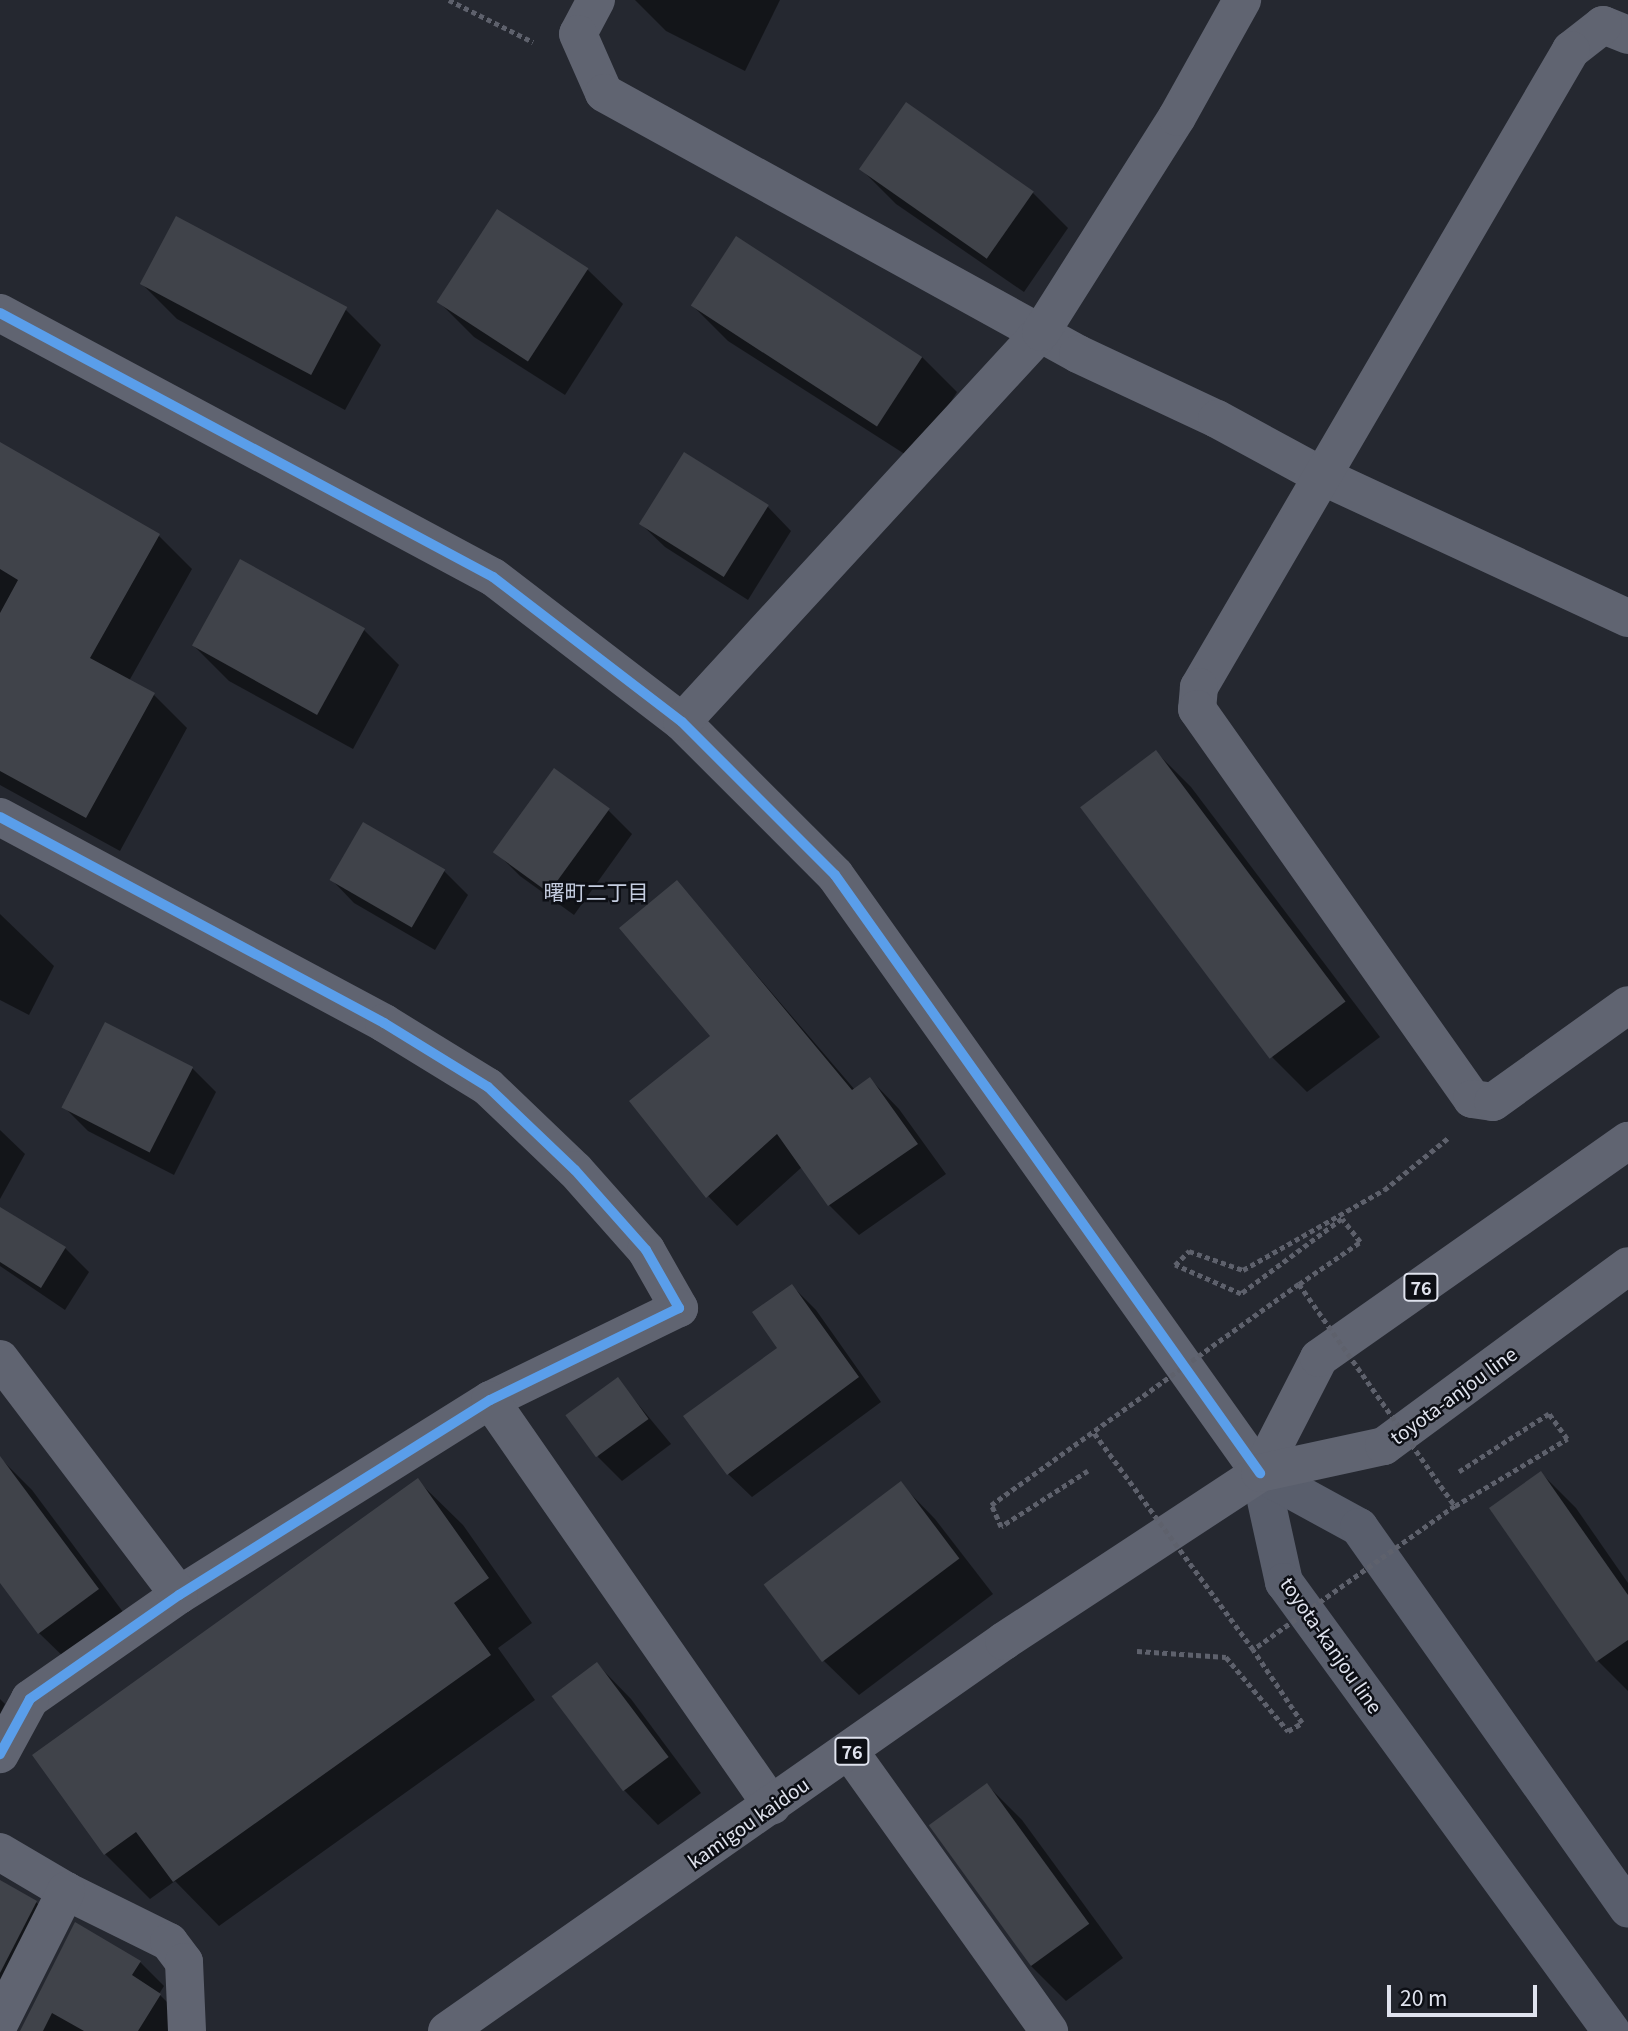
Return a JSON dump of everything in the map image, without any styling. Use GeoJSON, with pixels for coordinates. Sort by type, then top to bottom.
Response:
{"type":"FeatureCollection","features":[{"type":"Feature","properties":{"kind":"main road"},"geometry":{"type":"LineString","coordinates":[[1259,1474],[1359,1527],[1628,1909]]}},
{"type":"Feature","properties":{"kind":"main road","name":"toyota-kanjou line"},"geometry":{"type":"LineString","coordinates":[[1259,1474],[1284,1582],[1611,2031]]}},
{"type":"Feature","properties":{"kind":"street"},"geometry":{"type":"LineString","coordinates":[[596,0],[579,34],[592,72],[604,93],[1041,332],[1324,477],[1626,611]]}},
{"type":"Feature","properties":{"kind":"street"},"geometry":{"type":"LineString","coordinates":[[682,722],[1041,332],[1177,117],[1242,0]]}},
{"type":"Feature","properties":{"kind":"street"},"geometry":{"type":"LineString","coordinates":[[1628,35],[1603,25],[1571,50],[1199,687],[1197,709],[1472,1099],[1493,1102],[1628,1006]]}},
{"type":"Feature","properties":{"kind":"street"},"geometry":{"type":"LineString","coordinates":[[0,313],[493,577],[682,722],[835,875],[1259,1474]]}},
{"type":"Feature","properties":{"kind":"street"},"geometry":{"type":"LineString","coordinates":[[0,817],[384,1023],[488,1087],[575,1170],[646,1250],[679,1308],[490,1400],[179,1595],[30,1699],[0,1754]]}},
{"type":"Feature","properties":{"kind":"street","name":"76"},"geometry":{"type":"LineString","coordinates":[[1259,1474],[1320,1358],[1628,1140]]}},
{"type":"Feature","properties":{"kind":"street","name":"toyota-anjou line"},"geometry":{"type":"LineString","coordinates":[[1259,1474],[1384,1446],[1627,1268]]}},
{"type":"Feature","properties":{"kind":"street"},"geometry":{"type":"LineString","coordinates":[[0,1359],[179,1595]]}},
{"type":"Feature","properties":{"kind":"street"},"geometry":{"type":"LineString","coordinates":[[490,1400],[772,1805]]}},
{"type":"Feature","properties":{"kind":"street","name":"kamigou kaidou"},"geometry":{"type":"LineString","coordinates":[[447,2031],[1004,1642],[1259,1474]]}},
{"type":"Feature","properties":{"kind":"street"},"geometry":{"type":"LineString","coordinates":[[850,1752],[1049,2031]]}},
{"type":"Feature","properties":{"kind":"street"},"geometry":{"type":"LineString","coordinates":[[0,1852],[66,1891],[169,1942],[184,1962],[187,2031]]}},
{"type":"Feature","properties":{"kind":"street"},"geometry":{"type":"LineString","coordinates":[[0,2022],[66,1891]]}},
{"type":"Feature","properties":{"kind":"path"},"geometry":{"type":"LineString","coordinates":[[449,0],[592,72]]}},
{"type":"Feature","properties":{"kind":"path"},"geometry":{"type":"LineString","coordinates":[[1088,1471],[1001,1527],[991,1505],[1360,1242],[1342,1219],[1241,1294],[1175,1265],[1189,1251],[1243,1270],[1384,1190],[1493,1102]]}},
{"type":"Feature","properties":{"kind":"path"},"geometry":{"type":"LineString","coordinates":[[1299,1284],[1455,1506]]}},
{"type":"Feature","properties":{"kind":"path"},"geometry":{"type":"LineString","coordinates":[[1253,1650],[1455,1506],[1567,1439],[1549,1414],[1459,1472]]}},
{"type":"Feature","properties":{"kind":"path"},"geometry":{"type":"LineString","coordinates":[[1093,1432],[1253,1650],[1301,1723],[1288,1731],[1226,1657],[1137,1651]]}},
{"type":"Feature","properties":{"kind":"building"},"geometry":{"type":"Polygon","coordinates":[[[906,102],[1034,191],[987,259],[859,169],[906,102]]]}},
{"type":"Feature","properties":{"kind":"building"},"geometry":{"type":"Polygon","coordinates":[[[497,209],[588,268],[528,361],[437,302],[497,209]]]}},
{"type":"Feature","properties":{"kind":"building"},"geometry":{"type":"Polygon","coordinates":[[[176,216],[347,307],[311,375],[140,284],[176,216]]]}},
{"type":"Feature","properties":{"kind":"building"},"geometry":{"type":"Polygon","coordinates":[[[736,236],[922,357],[877,427],[691,306],[736,236]]]}},
{"type":"Feature","properties":{"kind":"building"},"geometry":{"type":"Polygon","coordinates":[[[0,442],[160,534],[90,658],[155,693],[86,818],[0,771],[0,613],[18,580],[0,569],[0,442]]]}},
{"type":"Feature","properties":{"kind":"building"},"geometry":{"type":"Polygon","coordinates":[[[684,452],[769,505],[724,577],[639,524],[684,452]]]}},
{"type":"Feature","properties":{"kind":"building"},"geometry":{"type":"Polygon","coordinates":[[[240,559],[365,628],[317,715],[192,646],[240,559]]]}},
{"type":"Feature","properties":{"kind":"building"},"geometry":{"type":"Polygon","coordinates":[[[1156,750],[1346,1002],[1270,1059],[1080,807],[1156,750]]]}},
{"type":"Feature","properties":{"kind":"building"},"geometry":{"type":"Polygon","coordinates":[[[554,768],[610,809],[549,893],[493,852],[554,768]]]}},
{"type":"Feature","properties":{"kind":"building"},"geometry":{"type":"Polygon","coordinates":[[[363,822],[445,870],[412,928],[330,880],[363,822]]]}},
{"type":"Feature","properties":{"kind":"building"},"geometry":{"type":"Polygon","coordinates":[[[677,880],[852,1090],[870,1077],[918,1144],[828,1206],[777,1134],[706,1198],[629,1101],[710,1036],[619,928],[677,880]]]}},
{"type":"Feature","properties":{"kind":"building"},"geometry":{"type":"Polygon","coordinates":[[[105,1022],[193,1067],[150,1152],[61,1108],[105,1022]]]}},
{"type":"Feature","properties":{"kind":"building"},"geometry":{"type":"Polygon","coordinates":[[[0,1207],[66,1247],[41,1288],[0,1262],[0,1207]]]}},
{"type":"Feature","properties":{"kind":"building"},"geometry":{"type":"Polygon","coordinates":[[[792,1284],[859,1377],[727,1475],[683,1416],[777,1348],[752,1312],[792,1284]]]}},
{"type":"Feature","properties":{"kind":"building"},"geometry":{"type":"Polygon","coordinates":[[[618,1377],[649,1419],[596,1457],[565,1415],[618,1377]]]}},
{"type":"Feature","properties":{"kind":"building"},"geometry":{"type":"Polygon","coordinates":[[[0,1456],[99,1589],[38,1634],[0,1583],[0,1456]]]}},
{"type":"Feature","properties":{"kind":"building"},"geometry":{"type":"Polygon","coordinates":[[[1541,1471],[1628,1595],[1628,1640],[1596,1662],[1489,1508],[1541,1471]]]}},
{"type":"Feature","properties":{"kind":"building"},"geometry":{"type":"Polygon","coordinates":[[[418,1478],[489,1578],[454,1603],[491,1655],[173,1882],[136,1832],[104,1855],[32,1755],[418,1478]]]}},
{"type":"Feature","properties":{"kind":"building"},"geometry":{"type":"Polygon","coordinates":[[[901,1481],[959,1558],[822,1662],[764,1585],[901,1481]]]}},
{"type":"Feature","properties":{"kind":"building"},"geometry":{"type":"Polygon","coordinates":[[[597,1662],[669,1757],[623,1791],[551,1696],[597,1662]]]}},
{"type":"Feature","properties":{"kind":"building"},"geometry":{"type":"Polygon","coordinates":[[[987,1783],[1089,1924],[1031,1966],[929,1825],[987,1783]]]}},
{"type":"Feature","properties":{"kind":"building"},"geometry":{"type":"Polygon","coordinates":[[[0,1880],[37,1901],[0,1973],[0,1880]]]}},
{"type":"Feature","properties":{"kind":"building"},"geometry":{"type":"Polygon","coordinates":[[[75,1922],[141,1961],[132,1975],[161,1994],[138,2031],[84,2031],[52,2013],[43,2031],[20,2031],[75,1922]]]}},
{"type":"Feature","properties":{"kind":"cycle path"},"geometry":{"type":"LineString","coordinates":[[0,313],[493,577],[682,722],[835,875],[1260,1473]]}},
{"type":"Feature","properties":{"kind":"cycle path"},"geometry":{"type":"LineString","coordinates":[[0,817],[384,1023],[488,1087],[575,1170],[646,1250],[679,1308],[490,1400],[179,1595],[30,1699],[0,1754]]}},
{"type":"Feature","properties":{"kind":"district","name":"曙町二丁目"},"geometry":{"type":"Point","coordinates":[596,891]}}]}
